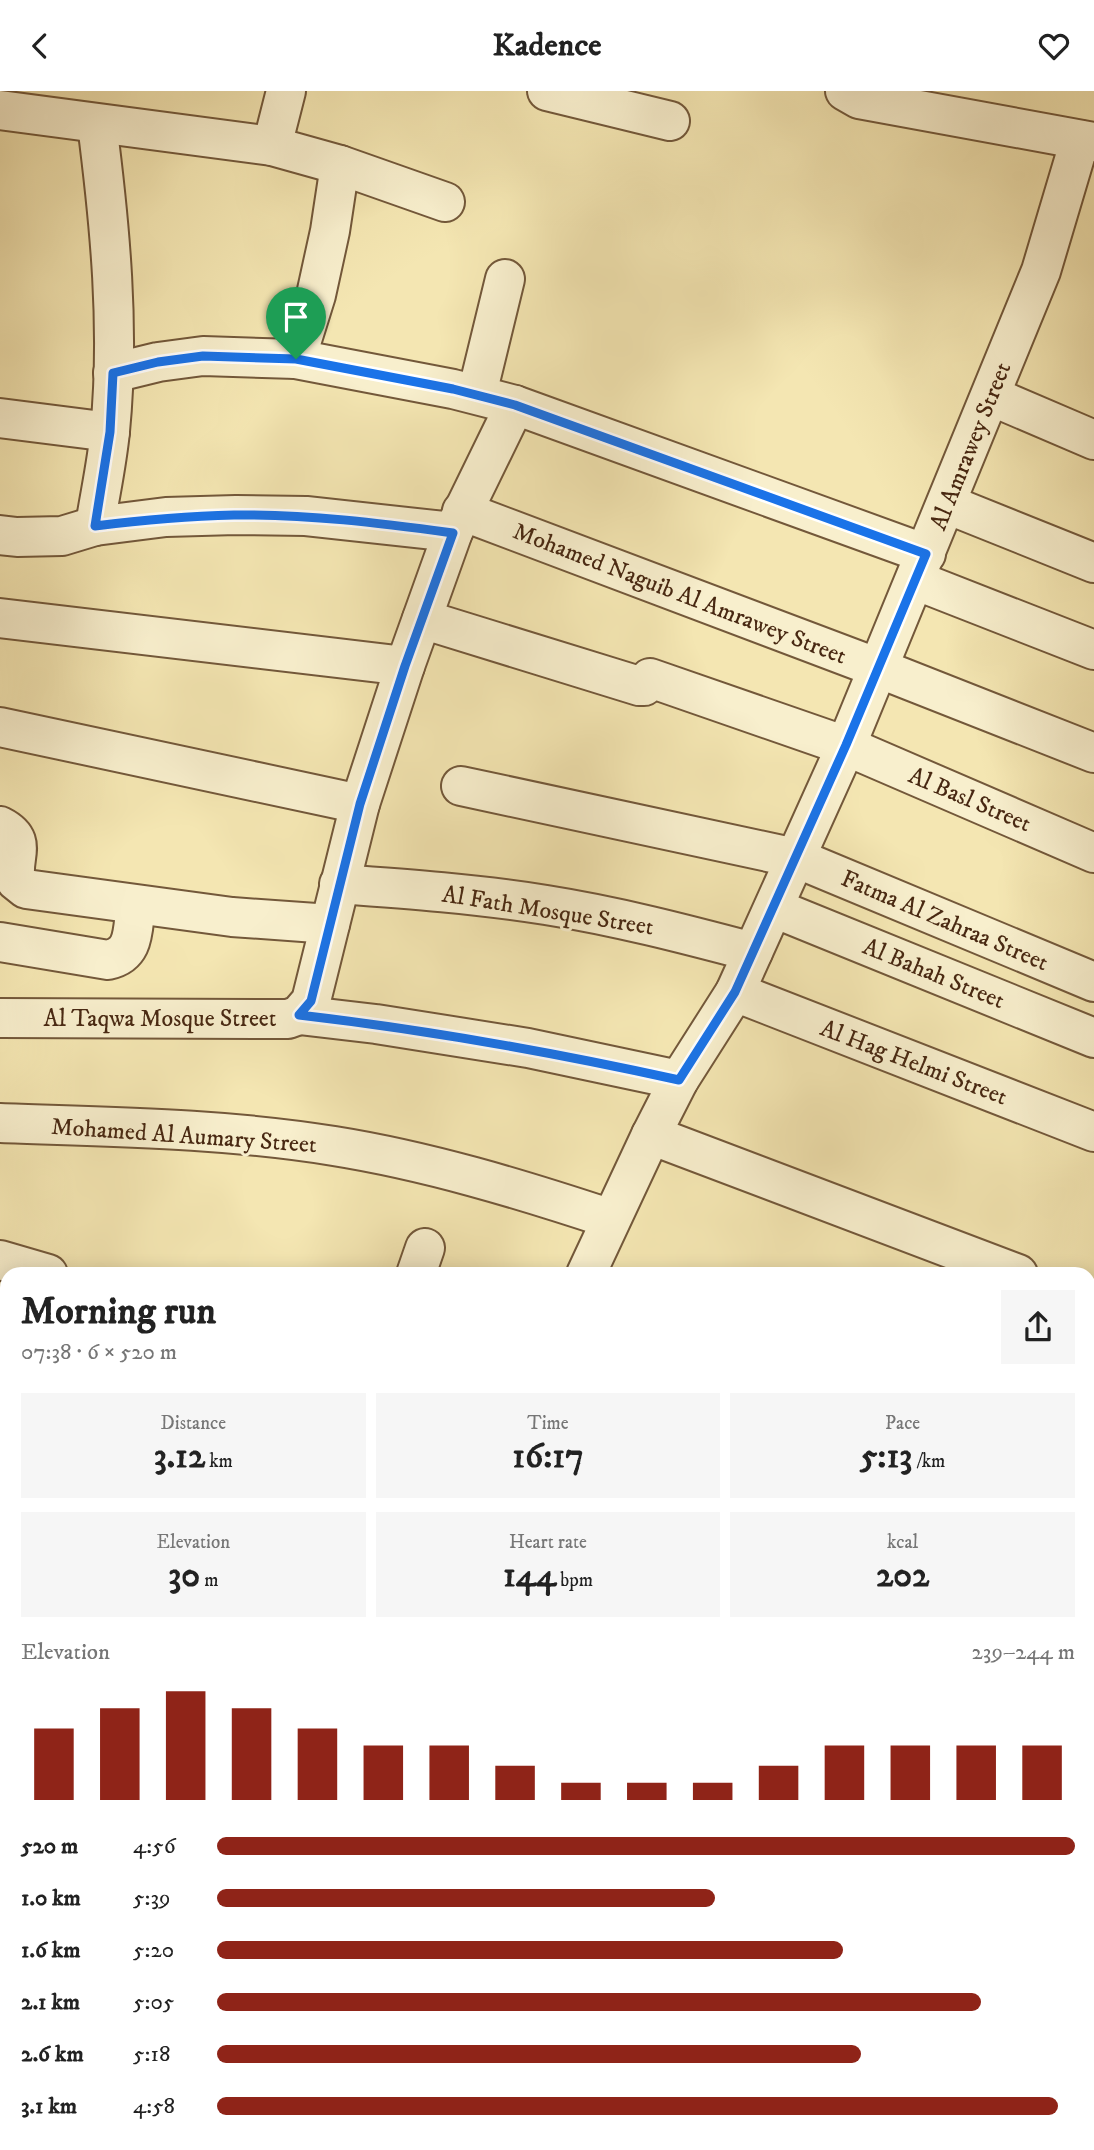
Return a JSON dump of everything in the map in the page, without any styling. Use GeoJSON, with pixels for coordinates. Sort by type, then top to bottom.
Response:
{"type":"FeatureCollection","features":[{"type":"Feature","properties":{"kind":"street"},"geometry":{"type":"LineString","coordinates":[[272,146],[286,91]]}},
{"type":"Feature","properties":{"kind":"street"},"geometry":{"type":"LineString","coordinates":[[547,91],[670,121]]}},
{"type":"Feature","properties":{"kind":"street"},"geometry":{"type":"LineString","coordinates":[[845,91],[859,99],[1087,141]]}},
{"type":"Feature","properties":{"kind":"street"},"geometry":{"type":"LineString","coordinates":[[0,110],[272,146],[340,165],[445,202]]}},
{"type":"Feature","properties":{"kind":"street"},"geometry":{"type":"LineString","coordinates":[[95,526],[110,432],[113,373],[113,282],[107,199],[97,124]]}},
{"type":"Feature","properties":{"kind":"street","name":"Al Amrawey Street"},"geometry":{"type":"LineString","coordinates":[[589,1267],[679,1080],[735,992],[774,908],[947,504],[1041,271],[1087,141]]}},
{"type":"Feature","properties":{"kind":"street"},"geometry":{"type":"LineString","coordinates":[[296,359],[319,282],[340,165]]}},
{"type":"Feature","properties":{"kind":"street"},"geometry":{"type":"LineString","coordinates":[[478,394],[505,279]]}},
{"type":"Feature","properties":{"kind":"street"},"geometry":{"type":"LineString","coordinates":[[113,373],[158,362],[203,356],[296,359],[478,394],[515,405],[920,567],[1094,650]]}},
{"type":"Feature","properties":{"kind":"street"},"geometry":{"type":"LineString","coordinates":[[991,396],[1094,440]]}},
{"type":"Feature","properties":{"kind":"street","name":"Al Taqwa Mosque Street"},"geometry":{"type":"LineString","coordinates":[[0,1018],[288,1019],[299,1015],[311,1001],[360,804],[405,666],[458,522],[515,405]]}},
{"type":"Feature","properties":{"kind":"street"},"geometry":{"type":"LineString","coordinates":[[0,418],[110,432]]}},
{"type":"Feature","properties":{"kind":"street"},"geometry":{"type":"LineString","coordinates":[[947,504],[1094,563]]}},
{"type":"Feature","properties":{"kind":"street","name":"Mohamed Naguib Al Amrawey Street"},"geometry":{"type":"LineString","coordinates":[[0,535],[62,536],[95,526],[166,517],[236,515],[458,522],[878,668],[1094,753]]}},
{"type":"Feature","properties":{"kind":"street"},"geometry":{"type":"LineString","coordinates":[[0,618],[405,666]]}},
{"type":"Feature","properties":{"kind":"street","name":"Al Basl Street"},"geometry":{"type":"LineString","coordinates":[[422,619],[639,686],[644,686],[650,678],[846,745],[1094,853]]}},
{"type":"Feature","properties":{"kind":"street"},"geometry":{"type":"LineString","coordinates":[[0,727],[360,804]]}},
{"type":"Feature","properties":{"kind":"street","name":"Fatma Al Zahraa Street"},"geometry":{"type":"LineString","coordinates":[[461,786],[796,858],[1094,982]]}},
{"type":"Feature","properties":{"kind":"street"},"geometry":{"type":"LineString","coordinates":[[0,826],[12,834],[18,845],[14,875],[20,886],[136,905],[330,925]]}},
{"type":"Feature","properties":{"kind":"street","name":"Al Fath Mosque Street"},"geometry":{"type":"LineString","coordinates":[[339,884],[443,892],[546,905],[648,924],[753,952]]}},
{"type":"Feature","properties":{"kind":"street"},"geometry":{"type":"LineString","coordinates":[[0,942],[108,960],[116,958],[130,946],[136,905]]}},
{"type":"Feature","properties":{"kind":"street","name":"Al Bahah Street"},"geometry":{"type":"LineString","coordinates":[[774,908],[1094,1038]]}},
{"type":"Feature","properties":{"kind":"street","name":"Al Hag Helmi Street"},"geometry":{"type":"LineString","coordinates":[[735,992],[1094,1132]]}},
{"type":"Feature","properties":{"kind":"street"},"geometry":{"type":"LineString","coordinates":[[299,1015],[401,1027],[528,1048],[679,1080]]}},
{"type":"Feature","properties":{"kind":"street","name":"Mohamed Al Aumary Street"},"geometry":{"type":"LineString","coordinates":[[0,1123],[237,1134],[334,1146],[442,1168],[523,1190],[611,1219]]}},
{"type":"Feature","properties":{"kind":"street"},"geometry":{"type":"LineString","coordinates":[[651,1135],[1000,1267]]}},
{"type":"Feature","properties":{"kind":"street"},"geometry":{"type":"LineString","coordinates":[[0,1260],[24,1267]]}},
{"type":"Feature","properties":{"kind":"route"},"geometry":{"type":"LineString","coordinates":[[203,356],[296,359],[478,394],[515,405],[926,554],[846,745],[735,992],[679,1080],[452,1035],[299,1015],[311,1001],[360,804],[405,666],[453,533],[306,516],[166,517],[95,526],[110,432],[113,373],[158,362],[203,356]]}}]}
